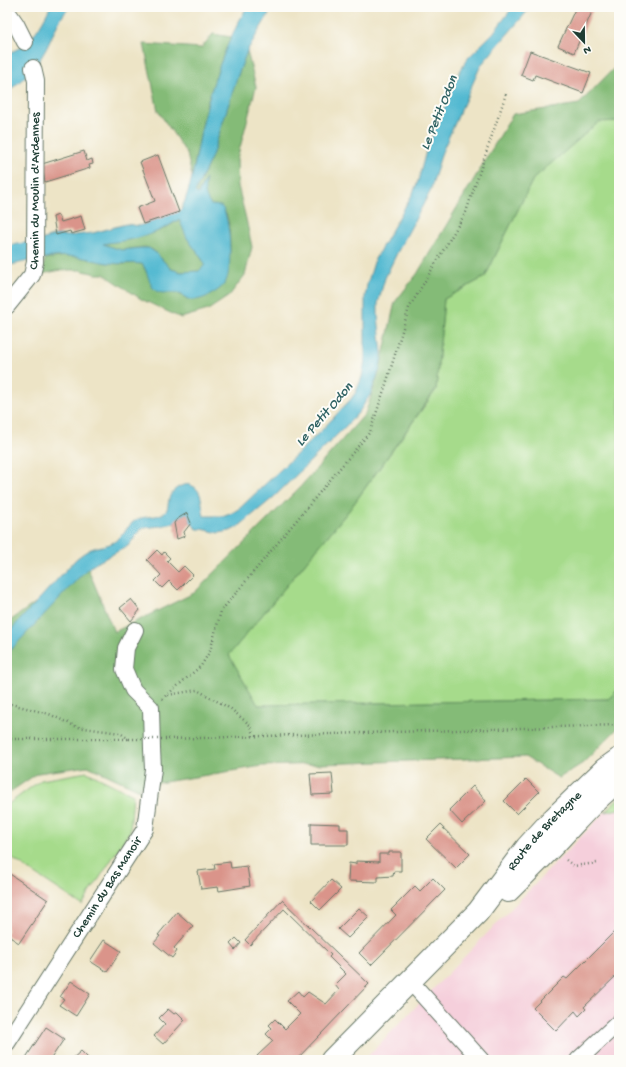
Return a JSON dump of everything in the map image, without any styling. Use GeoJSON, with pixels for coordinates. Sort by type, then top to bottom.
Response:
{"type":"FeatureCollection","features":[{"type":"Feature","properties":{"kind":"main road","name":"Route de Bretagne"},"geometry":{"type":"LineString","coordinates":[[332,1060],[478,912],[531,842],[550,822],[605,769],[619,759]]}},
{"type":"Feature","properties":{"kind":"main road","name":"Route de Bretagne"},"geometry":{"type":"LineString","coordinates":[[478,912],[506,893],[565,834],[605,791],[619,781]]}},
{"type":"Feature","properties":{"kind":"street"},"geometry":{"type":"LineString","coordinates":[[7,11],[16,24],[25,42]]}},
{"type":"Feature","properties":{"kind":"street","name":"Chemin du Moulin d'Ardennes"},"geometry":{"type":"LineString","coordinates":[[7,306],[32,276],[35,262],[36,81],[33,68]]}},
{"type":"Feature","properties":{"kind":"street"},"geometry":{"type":"LineString","coordinates":[[135,630],[126,648],[124,669],[133,690],[151,708]]}},
{"type":"Feature","properties":{"kind":"street","name":"Chemin du Bas Manoir"},"geometry":{"type":"LineString","coordinates":[[7,1043],[145,830],[153,769],[151,708]]}},
{"type":"Feature","properties":{"kind":"street"},"geometry":{"type":"LineString","coordinates":[[410,981],[481,1060]]}},
{"type":"Feature","properties":{"kind":"street"},"geometry":{"type":"LineString","coordinates":[[578,1060],[619,1022]]}},
{"type":"Feature","properties":{"kind":"path"},"geometry":{"type":"LineString","coordinates":[[151,708],[201,666],[210,651],[221,611],[370,432],[409,308],[466,212],[506,94]]}},
{"type":"Feature","properties":{"kind":"path"},"geometry":{"type":"LineString","coordinates":[[167,696],[197,690],[231,709],[251,726],[253,737]]}},
{"type":"Feature","properties":{"kind":"path"},"geometry":{"type":"LineString","coordinates":[[7,704],[49,714],[77,727],[120,733],[129,739]]}},
{"type":"Feature","properties":{"kind":"path"},"geometry":{"type":"LineString","coordinates":[[7,739],[167,739],[619,725]]}},
{"type":"Feature","properties":{"kind":"path"},"geometry":{"type":"LineString","coordinates":[[563,858],[574,866],[597,863]]}},
{"type":"Feature","properties":{"kind":"shaded area"},"geometry":{"type":"Polygon","coordinates":[[[619,809],[619,1050],[608,1060],[364,1060],[605,812],[619,809]]]}},
{"type":"Feature","properties":{"kind":"green space"},"geometry":{"type":"Polygon","coordinates":[[[213,34],[231,37],[206,106],[192,177],[187,154],[158,111],[144,44],[201,48],[213,34]]]}},
{"type":"Feature","properties":{"kind":"green space"},"geometry":{"type":"Polygon","coordinates":[[[247,51],[256,87],[237,159],[238,186],[252,247],[245,275],[229,296],[208,310],[181,318],[141,299],[104,274],[96,274],[80,270],[61,270],[42,274],[45,259],[67,256],[76,256],[107,263],[142,264],[154,288],[158,292],[177,293],[188,299],[230,251],[229,229],[226,215],[218,206],[211,205],[205,196],[205,180],[197,194],[195,193],[212,156],[247,51]]]}},
{"type":"Feature","properties":{"kind":"green space"},"geometry":{"type":"Polygon","coordinates":[[[619,63],[619,121],[599,122],[533,179],[485,277],[444,299],[436,389],[350,509],[229,655],[258,705],[608,699],[619,689],[619,727],[583,763],[559,778],[525,757],[262,766],[140,786],[140,790],[88,766],[38,773],[7,794],[7,623],[87,566],[114,632],[194,593],[301,486],[365,414],[380,369],[395,302],[417,274],[513,114],[579,104],[619,63]]]}},
{"type":"Feature","properties":{"kind":"green space"},"geometry":{"type":"Polygon","coordinates":[[[599,121],[619,121],[619,689],[608,699],[258,705],[229,655],[350,509],[436,390],[444,299],[485,277],[533,179],[599,121]]]}},
{"type":"Feature","properties":{"kind":"green space"},"geometry":{"type":"Polygon","coordinates":[[[180,219],[187,238],[204,262],[204,266],[199,271],[181,272],[171,269],[153,250],[145,247],[121,250],[102,244],[151,234],[180,219]]]}},
{"type":"Feature","properties":{"kind":"green space"},"geometry":{"type":"Polygon","coordinates":[[[87,772],[133,795],[130,831],[82,905],[7,855],[7,805],[41,780],[87,772]]]}},
{"type":"Feature","properties":{"kind":"green space"},"geometry":{"type":"Polygon","coordinates":[[[619,797],[619,809],[605,812],[619,797]]]}},
{"type":"Feature","properties":{"kind":"water"},"geometry":{"type":"Polygon","coordinates":[[[50,7],[70,7],[57,25],[46,50],[39,61],[26,76],[7,93],[7,56],[11,52],[23,46],[33,36],[50,7]]]}},
{"type":"Feature","properties":{"kind":"water"},"geometry":{"type":"Polygon","coordinates":[[[247,7],[273,7],[247,51],[212,156],[195,192],[198,194],[206,178],[205,192],[207,199],[211,205],[221,206],[227,221],[230,256],[228,277],[223,286],[206,297],[198,300],[191,300],[177,293],[162,293],[156,291],[152,286],[142,264],[112,264],[70,256],[61,256],[7,266],[7,246],[44,239],[56,235],[67,236],[93,233],[126,224],[139,226],[181,210],[191,179],[214,80],[225,50],[247,7]],[[179,219],[161,230],[148,235],[135,239],[103,244],[121,250],[149,248],[156,253],[171,269],[181,272],[199,271],[204,266],[204,262],[187,238],[179,219]]]}},
{"type":"Feature","properties":{"kind":"water"},"geometry":{"type":"Polygon","coordinates":[[[513,7],[531,7],[481,65],[442,152],[430,192],[385,278],[378,303],[382,354],[380,369],[370,395],[359,412],[274,497],[238,527],[230,531],[219,533],[197,529],[191,523],[187,513],[177,519],[174,523],[142,528],[128,546],[87,569],[7,654],[7,634],[81,555],[91,549],[114,542],[134,521],[144,517],[157,516],[165,512],[171,493],[178,487],[184,485],[190,485],[198,490],[204,516],[225,516],[232,513],[240,508],[319,433],[351,399],[356,392],[362,377],[365,360],[365,297],[375,259],[413,193],[418,181],[426,151],[459,73],[468,58],[494,32],[513,7]]]}},
{"type":"Feature","properties":{"kind":"building"},"geometry":{"type":"Polygon","coordinates":[[[576,7],[594,7],[574,53],[558,46],[576,7]]]}},
{"type":"Feature","properties":{"kind":"building"},"geometry":{"type":"Polygon","coordinates":[[[530,51],[591,73],[583,93],[535,75],[533,80],[521,75],[530,51]]]}},
{"type":"Feature","properties":{"kind":"building"},"geometry":{"type":"Polygon","coordinates":[[[84,151],[87,161],[92,159],[93,164],[89,165],[90,168],[45,182],[42,164],[84,151]]]}},
{"type":"Feature","properties":{"kind":"building"},"geometry":{"type":"Polygon","coordinates":[[[158,155],[179,212],[143,224],[137,208],[155,201],[140,162],[158,155]]]}},
{"type":"Feature","properties":{"kind":"building"},"geometry":{"type":"Polygon","coordinates":[[[58,215],[61,222],[81,216],[85,230],[71,234],[70,231],[56,235],[53,217],[58,215]]]}},
{"type":"Feature","properties":{"kind":"building"},"geometry":{"type":"Polygon","coordinates":[[[187,513],[191,523],[184,532],[185,536],[177,539],[174,523],[177,519],[187,513]]]}},
{"type":"Feature","properties":{"kind":"building"},"geometry":{"type":"Polygon","coordinates":[[[157,550],[162,555],[164,552],[170,558],[167,561],[178,572],[184,566],[193,575],[178,590],[169,581],[162,588],[155,581],[161,575],[147,560],[157,550]]]}},
{"type":"Feature","properties":{"kind":"building"},"geometry":{"type":"Polygon","coordinates":[[[131,599],[140,610],[131,621],[120,608],[131,599]]]}},
{"type":"Feature","properties":{"kind":"building"},"geometry":{"type":"Polygon","coordinates":[[[332,773],[334,794],[312,795],[310,774],[332,773]]]}},
{"type":"Feature","properties":{"kind":"building"},"geometry":{"type":"Polygon","coordinates":[[[526,779],[539,792],[517,814],[504,801],[526,779]]]}},
{"type":"Feature","properties":{"kind":"building"},"geometry":{"type":"Polygon","coordinates":[[[473,786],[486,801],[462,824],[449,810],[473,786]]]}},
{"type":"Feature","properties":{"kind":"building"},"geometry":{"type":"Polygon","coordinates":[[[311,823],[340,824],[340,829],[348,829],[348,845],[311,845],[311,823]]]}},
{"type":"Feature","properties":{"kind":"building"},"geometry":{"type":"Polygon","coordinates":[[[440,825],[470,854],[456,868],[426,839],[440,825]]]}},
{"type":"Feature","properties":{"kind":"building"},"geometry":{"type":"Polygon","coordinates":[[[389,852],[401,852],[401,871],[394,871],[393,876],[378,877],[378,882],[348,881],[349,863],[356,864],[356,861],[379,862],[379,854],[389,854],[389,852]]]}},
{"type":"Feature","properties":{"kind":"building"},"geometry":{"type":"Polygon","coordinates":[[[230,862],[231,868],[247,866],[250,886],[219,891],[218,887],[201,889],[198,871],[215,869],[214,864],[230,862]]]}},
{"type":"Feature","properties":{"kind":"building"},"geometry":{"type":"Polygon","coordinates":[[[7,872],[48,900],[19,943],[7,935],[7,872]]]}},
{"type":"Feature","properties":{"kind":"building"},"geometry":{"type":"Polygon","coordinates":[[[433,878],[445,890],[371,965],[359,953],[396,915],[391,910],[415,886],[420,891],[433,878]]]}},
{"type":"Feature","properties":{"kind":"building"},"geometry":{"type":"Polygon","coordinates":[[[331,880],[341,889],[320,910],[311,901],[331,880]]]}},
{"type":"Feature","properties":{"kind":"building"},"geometry":{"type":"Polygon","coordinates":[[[282,900],[369,984],[296,1060],[260,1060],[257,1056],[273,1041],[266,1034],[272,1028],[269,1025],[275,1019],[285,1029],[300,1014],[287,1001],[298,991],[303,997],[308,992],[326,1004],[339,990],[335,985],[346,974],[329,957],[331,955],[284,909],[250,945],[245,940],[282,900]]]}},
{"type":"Feature","properties":{"kind":"building"},"geometry":{"type":"Polygon","coordinates":[[[359,908],[369,917],[348,938],[338,929],[359,908]]]}},
{"type":"Feature","properties":{"kind":"building"},"geometry":{"type":"Polygon","coordinates":[[[177,912],[193,926],[174,948],[177,951],[172,958],[154,943],[160,936],[158,935],[177,912]]]}},
{"type":"Feature","properties":{"kind":"building"},"geometry":{"type":"Polygon","coordinates":[[[614,932],[619,936],[619,973],[584,1007],[586,1009],[579,1016],[575,1011],[556,1031],[533,1008],[564,977],[567,979],[614,932]]]}},
{"type":"Feature","properties":{"kind":"building"},"geometry":{"type":"Polygon","coordinates":[[[236,938],[241,943],[235,950],[230,944],[236,938]]]}},
{"type":"Feature","properties":{"kind":"building"},"geometry":{"type":"Polygon","coordinates":[[[104,940],[121,951],[107,972],[90,961],[104,940]]]}},
{"type":"Feature","properties":{"kind":"building"},"geometry":{"type":"Polygon","coordinates":[[[71,981],[90,994],[76,1016],[59,1005],[64,999],[60,997],[71,981]]]}},
{"type":"Feature","properties":{"kind":"building"},"geometry":{"type":"Polygon","coordinates":[[[168,1009],[174,1014],[177,1012],[185,1020],[163,1044],[154,1036],[165,1024],[159,1018],[168,1009]]]}},
{"type":"Feature","properties":{"kind":"building"},"geometry":{"type":"Polygon","coordinates":[[[46,1027],[64,1039],[50,1060],[26,1060],[25,1059],[46,1027]]]}},
{"type":"Feature","properties":{"kind":"building"},"geometry":{"type":"Polygon","coordinates":[[[81,1051],[90,1060],[71,1060],[81,1051]]]}},
{"type":"Feature","properties":{"kind":"water label","name":"Le Petit Odon"},"geometry":{"type":"Point","coordinates":[440,113]}},
{"type":"Feature","properties":{"kind":"water label","name":"Le Petit Odon"},"geometry":{"type":"Point","coordinates":[325,415]}}]}
